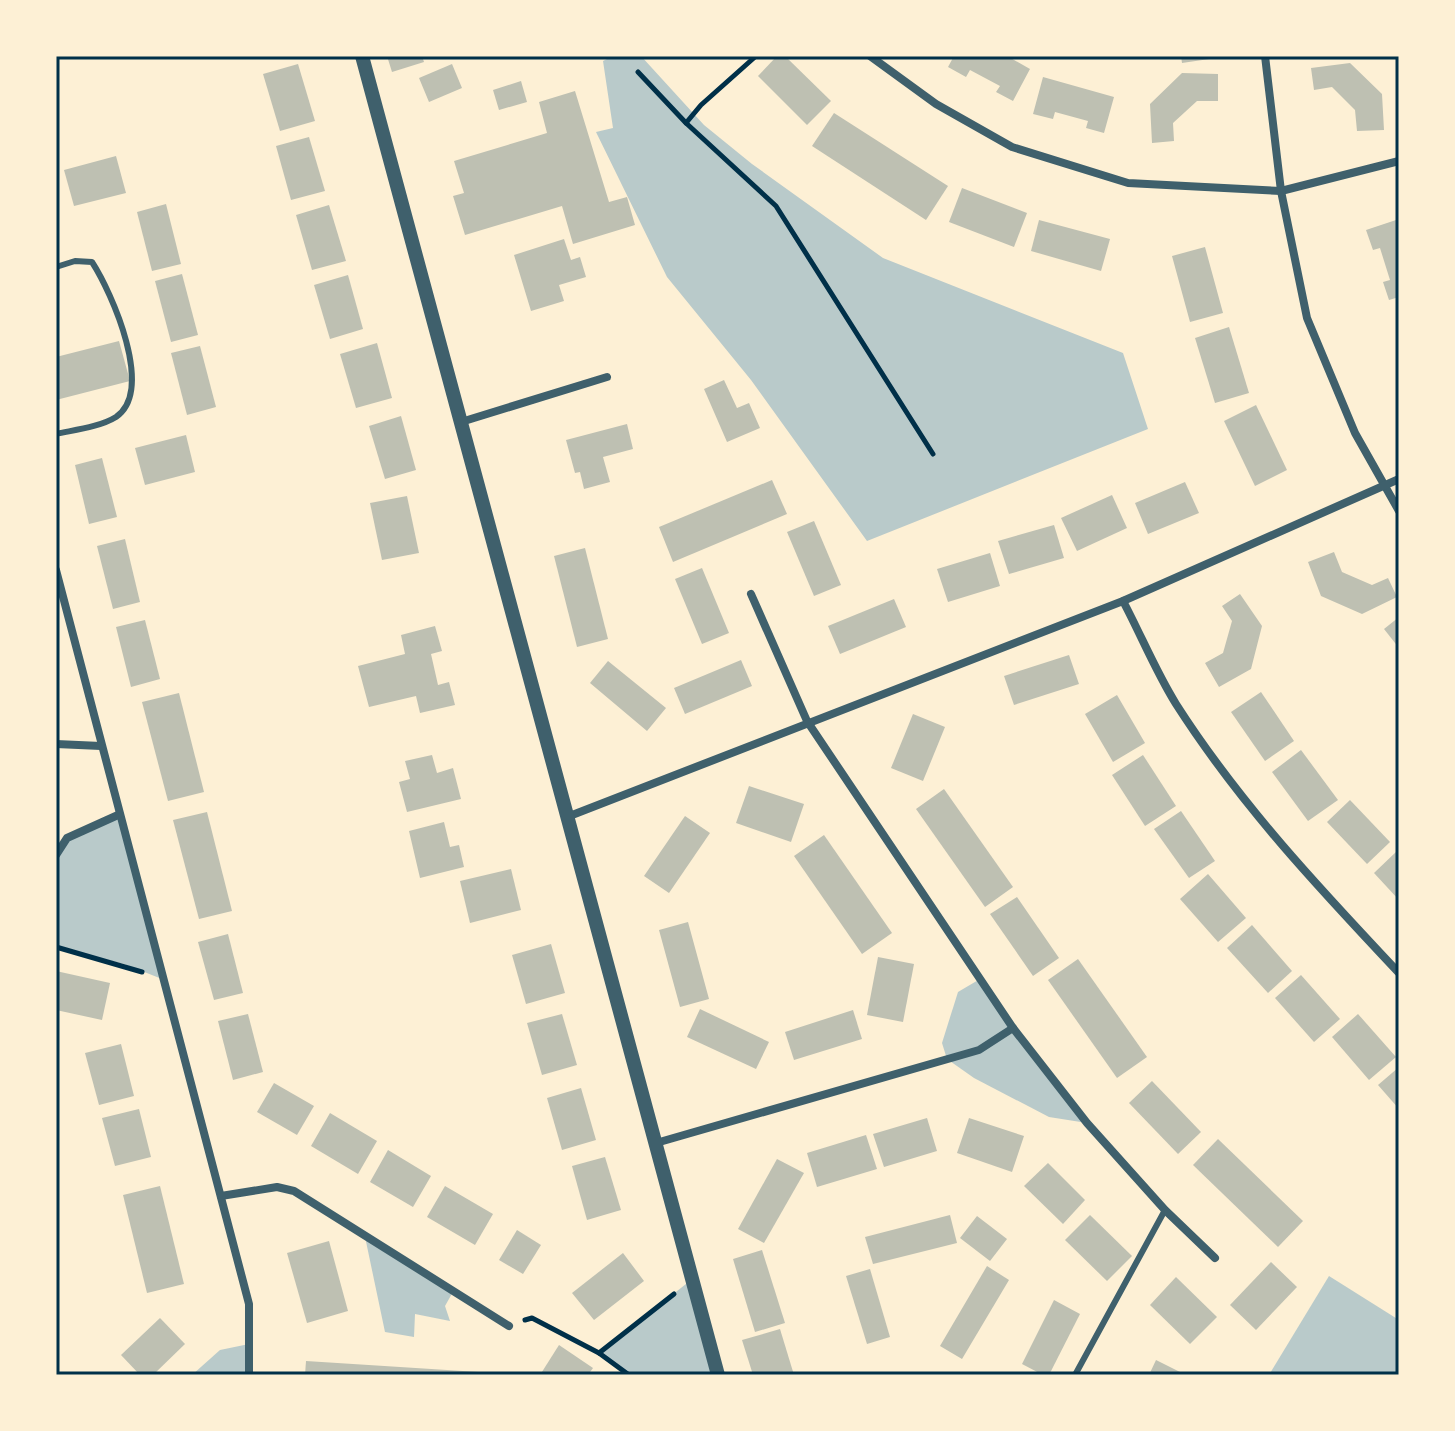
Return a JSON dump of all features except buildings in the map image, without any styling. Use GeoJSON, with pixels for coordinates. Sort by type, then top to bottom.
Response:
{"type":"FeatureCollection","features":[{"type":"Feature","properties":{"kind":"street"},"geometry":{"type":"LineString","coordinates":[[362,56],[718,1375]]}},
{"type":"Feature","properties":{"kind":"street"},"geometry":{"type":"LineString","coordinates":[[870,56],[936,104],[1012,147],[1128,183],[1281,191],[1399,161]]}},
{"type":"Feature","properties":{"kind":"street"},"geometry":{"type":"LineString","coordinates":[[1265,56],[1281,191],[1307,318],[1355,433],[1382,487],[1399,511]]}},
{"type":"Feature","properties":{"kind":"street"},"geometry":{"type":"LineString","coordinates":[[461,422],[607,377]]}},
{"type":"Feature","properties":{"kind":"street"},"geometry":{"type":"LineString","coordinates":[[566,817],[1123,601],[1399,479]]}},
{"type":"Feature","properties":{"kind":"street"},"geometry":{"type":"LineString","coordinates":[[56,570],[249,1304],[249,1375]]}},
{"type":"Feature","properties":{"kind":"street"},"geometry":{"type":"LineString","coordinates":[[751,594],[807,721],[1013,1028],[1087,1123],[1165,1210],[1215,1258]]}},
{"type":"Feature","properties":{"kind":"street"},"geometry":{"type":"LineString","coordinates":[[1123,601],[1175,703],[1231,783],[1284,850],[1399,973]]}},
{"type":"Feature","properties":{"kind":"street"},"geometry":{"type":"LineString","coordinates":[[56,744],[101,746]]}},
{"type":"Feature","properties":{"kind":"street"},"geometry":{"type":"LineString","coordinates":[[56,855],[67,838],[118,815]]}},
{"type":"Feature","properties":{"kind":"street"},"geometry":{"type":"LineString","coordinates":[[656,1143],[979,1050],[1013,1028]]}},
{"type":"Feature","properties":{"kind":"street"},"geometry":{"type":"LineString","coordinates":[[221,1196],[277,1187],[294,1191],[509,1326]]}},
{"type":"Feature","properties":{"kind":"lane"},"geometry":{"type":"LineString","coordinates":[[56,267],[83,260],[92,262],[98,271],[112,297],[134,386],[128,404],[114,418],[56,434]]}},
{"type":"Feature","properties":{"kind":"lane"},"geometry":{"type":"LineString","coordinates":[[1075,1375],[1165,1210]]}},
{"type":"Feature","properties":{"kind":"path"},"geometry":{"type":"LineString","coordinates":[[686,123],[756,56]]}},
{"type":"Feature","properties":{"kind":"path"},"geometry":{"type":"LineString","coordinates":[[638,72],[686,123],[776,206],[933,454]]}},
{"type":"Feature","properties":{"kind":"path"},"geometry":{"type":"LineString","coordinates":[[56,947],[124,964],[162,979]]}},
{"type":"Feature","properties":{"kind":"path"},"geometry":{"type":"LineString","coordinates":[[599,1353],[691,1280]]}},
{"type":"Feature","properties":{"kind":"path"},"geometry":{"type":"LineString","coordinates":[[509,1326],[532,1318],[599,1353],[629,1375]]}},
{"type":"Feature","properties":{"kind":"shaded area"},"geometry":{"type":"Polygon","coordinates":[[[613,56],[641,56],[704,125],[752,164],[883,258],[1123,353],[1148,429],[867,541],[751,380],[667,277],[596,132],[613,128],[603,61],[613,56]]]}},
{"type":"Feature","properties":{"kind":"shaded area"},"geometry":{"type":"Polygon","coordinates":[[[118,815],[162,979],[124,964],[56,947],[56,855],[67,838],[118,815]]]}},
{"type":"Feature","properties":{"kind":"shaded area"},"geometry":{"type":"Polygon","coordinates":[[[980,979],[1087,1123],[1049,1117],[974,1078],[947,1059],[942,1043],[958,992],[980,979]]]}},
{"type":"Feature","properties":{"kind":"shaded area"},"geometry":{"type":"Polygon","coordinates":[[[364,1232],[454,1290],[445,1306],[450,1321],[415,1314],[414,1337],[385,1332],[364,1232]]]}},
{"type":"Feature","properties":{"kind":"shaded area"},"geometry":{"type":"Polygon","coordinates":[[[1329,1276],[1399,1320],[1399,1375],[1269,1375],[1329,1276]]]}},
{"type":"Feature","properties":{"kind":"shaded area"},"geometry":{"type":"Polygon","coordinates":[[[691,1280],[718,1375],[629,1375],[599,1353],[691,1280]]]}},
{"type":"Feature","properties":{"kind":"shaded area"},"geometry":{"type":"Polygon","coordinates":[[[249,1344],[249,1375],[192,1375],[220,1350],[249,1344]]]}}]}
